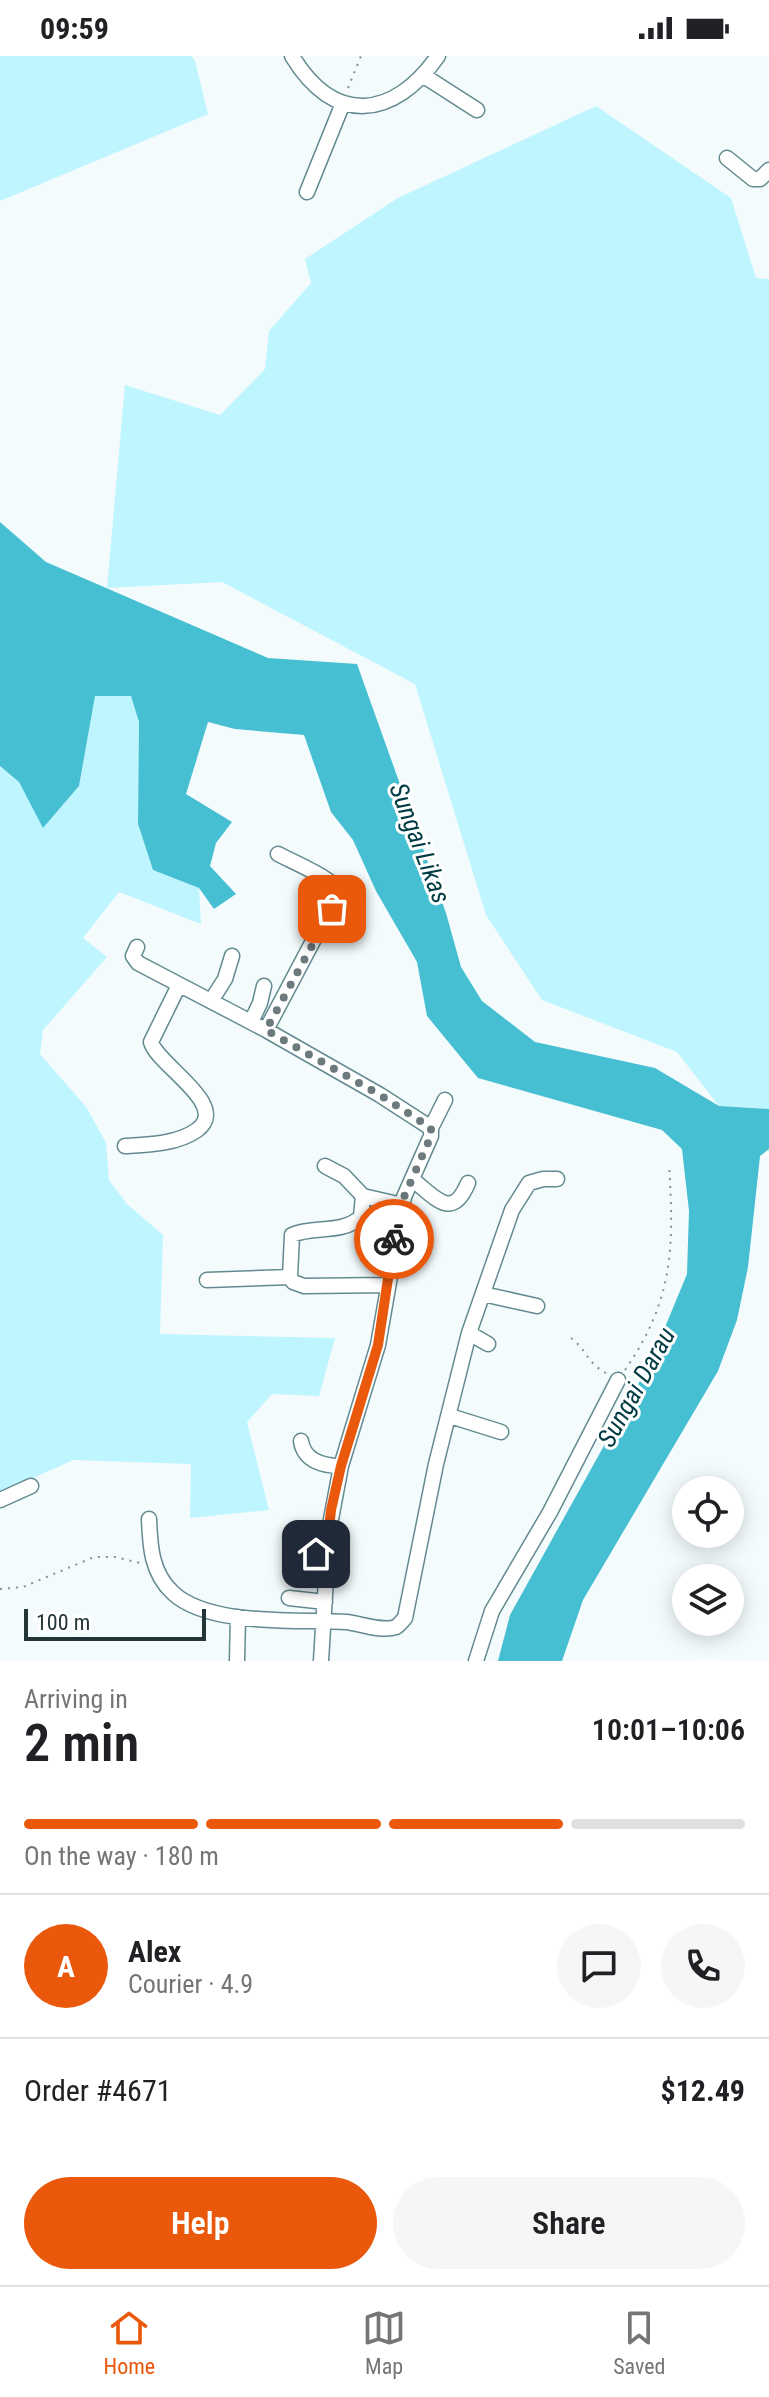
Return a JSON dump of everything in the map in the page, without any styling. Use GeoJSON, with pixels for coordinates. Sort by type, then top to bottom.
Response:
{"type":"FeatureCollection","features":[{"type":"Feature","properties":{"kind":"street"},"geometry":{"type":"LineString","coordinates":[[292,56],[319,89],[343,103],[374,106],[402,94],[424,76],[438,56]]}},
{"type":"Feature","properties":{"kind":"street"},"geometry":{"type":"LineString","coordinates":[[424,76],[477,110]]}},
{"type":"Feature","properties":{"kind":"street"},"geometry":{"type":"LineString","coordinates":[[307,192],[343,103]]}},
{"type":"Feature","properties":{"kind":"street"},"geometry":{"type":"LineString","coordinates":[[727,158],[753,179],[760,179],[769,170]]}},
{"type":"Feature","properties":{"kind":"street"},"geometry":{"type":"LineString","coordinates":[[266,1030],[322,924],[342,895],[340,889],[331,883],[278,854]]}},
{"type":"Feature","properties":{"kind":"street"},"geometry":{"type":"LineString","coordinates":[[137,947],[133,956],[138,963],[266,1030],[391,1101],[431,1128]]}},
{"type":"Feature","properties":{"kind":"street"},"geometry":{"type":"LineString","coordinates":[[211,1001],[225,979],[232,956]]}},
{"type":"Feature","properties":{"kind":"street"},"geometry":{"type":"LineString","coordinates":[[125,1146],[175,1140],[203,1125],[205,1116],[201,1099],[152,1047],[154,1033],[179,985]]}},
{"type":"Feature","properties":{"kind":"street"},"geometry":{"type":"LineString","coordinates":[[251,1022],[264,986]]}},
{"type":"Feature","properties":{"kind":"street"},"geometry":{"type":"LineString","coordinates":[[321,1661],[331,1510],[341,1466],[378,1345],[402,1205],[445,1100]]}},
{"type":"Feature","properties":{"kind":"street"},"geometry":{"type":"LineString","coordinates":[[325,1166],[344,1176],[363,1196],[402,1205]]}},
{"type":"Feature","properties":{"kind":"street"},"geometry":{"type":"LineString","coordinates":[[149,1519],[155,1566],[163,1583],[183,1600],[238,1617],[396,1627],[405,1618],[433,1477],[469,1333],[512,1210],[533,1180],[557,1179]]}},
{"type":"Feature","properties":{"kind":"street"},"geometry":{"type":"LineString","coordinates":[[413,1180],[446,1204],[455,1204],[462,1198],[468,1183]]}},
{"type":"Feature","properties":{"kind":"street"},"geometry":{"type":"LineString","coordinates":[[363,1196],[361,1217],[354,1223],[342,1228],[292,1235],[290,1277],[293,1282],[304,1286],[387,1285]]}},
{"type":"Feature","properties":{"kind":"street"},"geometry":{"type":"LineString","coordinates":[[207,1280],[290,1277]]}},
{"type":"Feature","properties":{"kind":"street"},"geometry":{"type":"LineString","coordinates":[[483,1294],[537,1306]]}},
{"type":"Feature","properties":{"kind":"street"},"geometry":{"type":"LineString","coordinates":[[469,1333],[488,1344]]}},
{"type":"Feature","properties":{"kind":"street"},"geometry":{"type":"LineString","coordinates":[[476,1661],[492,1611],[550,1512],[618,1380]]}},
{"type":"Feature","properties":{"kind":"street"},"geometry":{"type":"LineString","coordinates":[[450,1416],[501,1432]]}},
{"type":"Feature","properties":{"kind":"street"},"geometry":{"type":"LineString","coordinates":[[301,1441],[302,1449],[313,1460],[341,1466]]}},
{"type":"Feature","properties":{"kind":"street"},"geometry":{"type":"LineString","coordinates":[[0,1500],[31,1486]]}},
{"type":"Feature","properties":{"kind":"street"},"geometry":{"type":"LineString","coordinates":[[305,1554],[326,1556]]}},
{"type":"Feature","properties":{"kind":"street"},"geometry":{"type":"LineString","coordinates":[[289,1598],[325,1602]]}},
{"type":"Feature","properties":{"kind":"street"},"geometry":{"type":"LineString","coordinates":[[237,1661],[238,1617]]}},
{"type":"Feature","properties":{"kind":"path"},"geometry":{"type":"LineString","coordinates":[[343,103],[361,56]]}},
{"type":"Feature","properties":{"kind":"path"},"geometry":{"type":"LineString","coordinates":[[571,1338],[594,1367],[618,1380],[654,1324],[668,1277],[669,1164]]}},
{"type":"Feature","properties":{"kind":"path"},"geometry":{"type":"LineString","coordinates":[[0,1589],[23,1587],[94,1557],[115,1557],[155,1566]]}},
{"type":"Feature","properties":{"kind":"shaded area"},"geometry":{"type":"Polygon","coordinates":[[[0,56],[191,56],[195,61],[208,114],[0,201],[0,56]]]}},
{"type":"Feature","properties":{"kind":"shaded area"},"geometry":{"type":"Polygon","coordinates":[[[596,106],[731,198],[756,278],[769,279],[769,1109],[719,1106],[677,1052],[542,1000],[486,915],[415,684],[222,582],[107,588],[125,385],[220,415],[265,369],[269,331],[311,283],[305,259],[398,198],[596,106]]]}},
{"type":"Feature","properties":{"kind":"shaded area"},"geometry":{"type":"Polygon","coordinates":[[[95,696],[131,696],[139,722],[138,824],[153,870],[199,888],[201,924],[119,892],[83,938],[107,957],[43,1030],[40,1054],[87,1108],[106,1143],[109,1180],[127,1204],[163,1235],[160,1334],[335,1338],[319,1396],[272,1394],[247,1422],[269,1510],[190,1518],[191,1464],[73,1460],[0,1493],[0,766],[19,782],[44,827],[79,786],[95,696]]]}},
{"type":"Feature","properties":{"kind":"water","name":"Sungai Likas"},"geometry":{"type":"Polygon","coordinates":[[[0,522],[46,562],[268,658],[357,664],[446,913],[461,967],[482,1001],[535,1042],[655,1068],[719,1106],[769,1109],[769,1149],[760,1156],[748,1267],[737,1320],[718,1371],[583,1600],[562,1661],[498,1661],[510,1615],[651,1361],[687,1274],[689,1211],[682,1149],[662,1130],[478,1078],[427,1016],[417,962],[376,891],[353,840],[331,812],[304,735],[235,729],[208,722],[186,794],[232,822],[216,843],[210,866],[236,894],[214,909],[199,888],[153,870],[138,824],[139,722],[131,696],[95,696],[79,786],[43,828],[19,782],[0,766],[0,522]]]}},
{"type":"Feature","properties":{"kind":"way so far"},"geometry":{"type":"LineString","coordinates":[[332,909],[266,1030],[431,1128],[431,1136],[404,1197],[394,1239]]}},
{"type":"Feature","properties":{"kind":"route"},"geometry":{"type":"LineString","coordinates":[[316,1554],[326,1556],[331,1510],[341,1466],[378,1345],[394,1239]]}},
{"type":"Feature","properties":{"kind":"water label","name":"Sungai Darau"},"geometry":{"type":"Point","coordinates":[636,1387]}}]}
